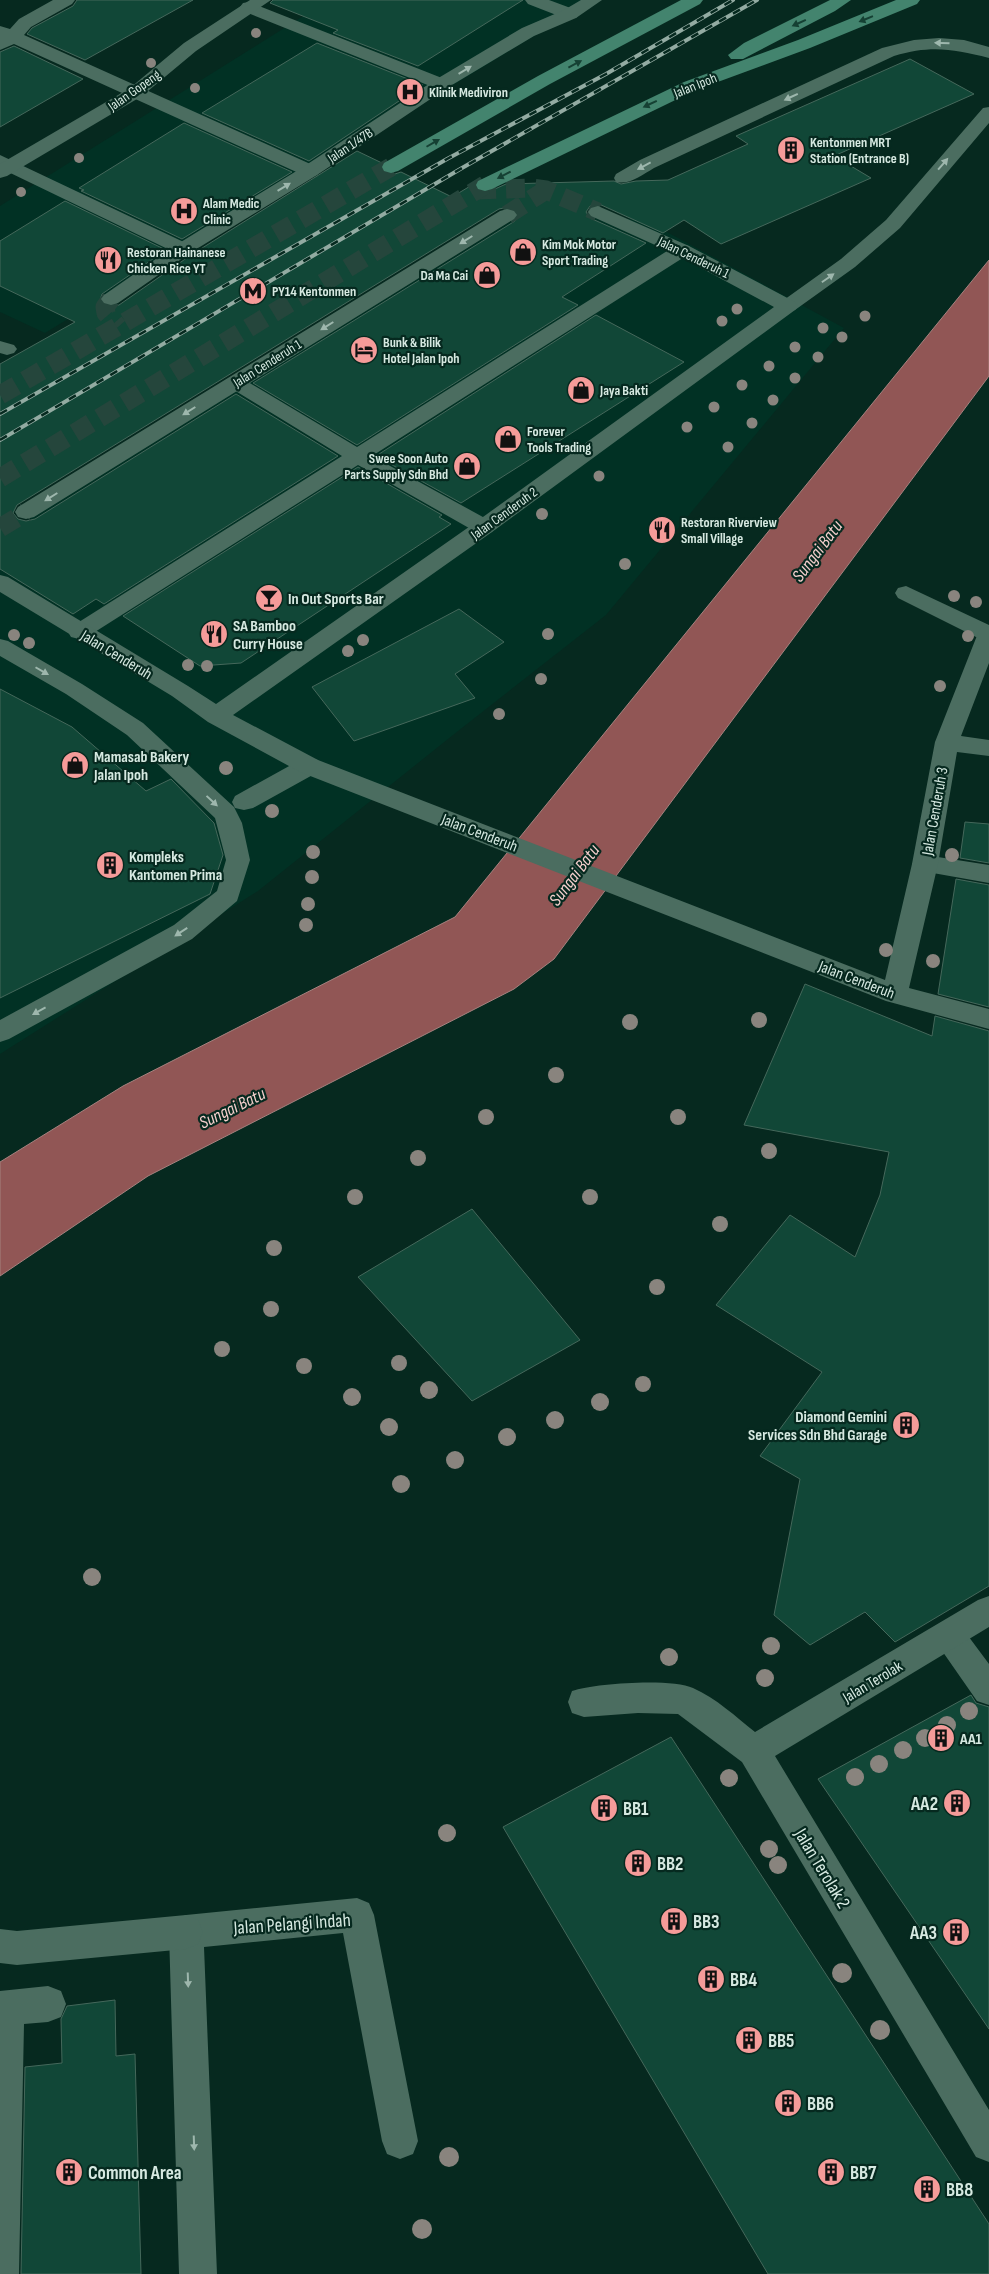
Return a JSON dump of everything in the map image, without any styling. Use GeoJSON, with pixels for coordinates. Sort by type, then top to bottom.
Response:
{"type":"FeatureCollection","features":[{"type":"Feature","properties":{"kind":"main road"},"geometry":{"type":"LineString","coordinates":[[391,167],[544,80],[694,0]]}},
{"type":"Feature","properties":{"kind":"main road"},"geometry":{"type":"LineString","coordinates":[[690,86],[759,41],[825,11],[842,0]]}},
{"type":"Feature","properties":{"kind":"main road","name":"Jalan Ipoh"},"geometry":{"type":"LineString","coordinates":[[485,185],[690,86],[804,44],[911,0]]}},
{"type":"Feature","properties":{"kind":"street"},"geometry":{"type":"LineString","coordinates":[[4,38],[25,23],[66,0]]}},
{"type":"Feature","properties":{"kind":"street"},"geometry":{"type":"LineString","coordinates":[[534,0],[570,14]]}},
{"type":"Feature","properties":{"kind":"street","name":"Jalan 1/47B"},"geometry":{"type":"LineString","coordinates":[[111,299],[183,249],[310,172],[441,84],[528,32],[570,14],[593,0]]}},
{"type":"Feature","properties":{"kind":"street"},"geometry":{"type":"LineString","coordinates":[[256,4],[441,84]]}},
{"type":"Feature","properties":{"kind":"street","name":"Jalan Gopeng"},"geometry":{"type":"LineString","coordinates":[[4,166],[136,92],[190,47],[256,4]]}},
{"type":"Feature","properties":{"kind":"street"},"geometry":{"type":"LineString","coordinates":[[4,38],[136,92],[184,116],[310,172]]}},
{"type":"Feature","properties":{"kind":"street"},"geometry":{"type":"LineString","coordinates":[[623,178],[665,156],[903,47],[942,42],[989,53]]}},
{"type":"Feature","properties":{"kind":"street","name":"Jalan Cenderuh 2"},"geometry":{"type":"LineString","coordinates":[[216,716],[264,680],[484,527],[848,263],[886,230],[989,112]]}},
{"type":"Feature","properties":{"kind":"street"},"geometry":{"type":"LineString","coordinates":[[4,166],[183,249]]}},
{"type":"Feature","properties":{"kind":"street","name":"Jalan Cenderuh 1"},"geometry":{"type":"LineString","coordinates":[[598,212],[625,221],[788,306]]}},
{"type":"Feature","properties":{"kind":"street","name":"Jalan Cenderuh 1"},"geometry":{"type":"LineString","coordinates":[[26,512],[507,214]]}},
{"type":"Feature","properties":{"kind":"street"},"geometry":{"type":"LineString","coordinates":[[79,632],[682,250]]}},
{"type":"Feature","properties":{"kind":"street"},"geometry":{"type":"LineString","coordinates":[[236,383],[357,456],[484,527]]}},
{"type":"Feature","properties":{"kind":"street","name":"Jalan Cenderuh"},"geometry":{"type":"LineString","coordinates":[[0,582],[79,632],[180,691],[216,716],[309,766],[895,994],[989,1019]]}},
{"type":"Feature","properties":{"kind":"street"},"geometry":{"type":"LineString","coordinates":[[906,594],[989,633]]}},
{"type":"Feature","properties":{"kind":"street","name":"Jalan Cenderuh 3"},"geometry":{"type":"LineString","coordinates":[[895,994],[924,864],[947,742],[989,633]]}},
{"type":"Feature","properties":{"kind":"street"},"geometry":{"type":"LineString","coordinates":[[0,646],[74,689],[136,729],[225,813],[230,823],[238,860],[228,895],[183,932],[0,1032]]}},
{"type":"Feature","properties":{"kind":"street"},"geometry":{"type":"LineString","coordinates":[[947,742],[989,748]]}},
{"type":"Feature","properties":{"kind":"street"},"geometry":{"type":"LineString","coordinates":[[244,802],[309,766]]}},
{"type":"Feature","properties":{"kind":"street"},"geometry":{"type":"LineString","coordinates":[[924,864],[989,874]]}},
{"type":"Feature","properties":{"kind":"street","name":"Jalan Terolak"},"geometry":{"type":"LineString","coordinates":[[754,1751],[989,1610]]}},
{"type":"Feature","properties":{"kind":"street"},"geometry":{"type":"LineString","coordinates":[[949,1635],[989,1690]]}},
{"type":"Feature","properties":{"kind":"street","name":"Jalan Terolak 2"},"geometry":{"type":"LineString","coordinates":[[584,1702],[638,1698],[682,1699],[754,1751],[989,2144]]}},
{"type":"Feature","properties":{"kind":"street","name":"Jalan Pelangi Indah"},"geometry":{"type":"LineString","coordinates":[[0,1946],[17,1948],[357,1915],[400,2141]]}},
{"type":"Feature","properties":{"kind":"street"},"geometry":{"type":"LineString","coordinates":[[186,1932],[198,2274]]}},
{"type":"Feature","properties":{"kind":"street"},"geometry":{"type":"LineString","coordinates":[[0,2274],[3,2008],[48,2004]]}},
{"type":"Feature","properties":{"kind":"shaded area"},"geometry":{"type":"Polygon","coordinates":[[[329,0],[593,0],[45,333],[0,312],[0,206],[329,0]]]}},
{"type":"Feature","properties":{"kind":"shaded area"},"geometry":{"type":"Polygon","coordinates":[[[518,217],[643,219],[844,328],[606,615],[258,891],[0,1054],[0,537],[518,217]]]}},
{"type":"Feature","properties":{"kind":"water","name":"Sungai Batu"},"geometry":{"type":"Polygon","coordinates":[[[989,260],[989,376],[554,959],[514,989],[148,1176],[0,1276],[0,1162],[123,1086],[455,917],[989,260]]]}},
{"type":"Feature","properties":{"kind":"building"},"geometry":{"type":"Polygon","coordinates":[[[77,0],[193,0],[85,60],[27,34],[32,28],[73,6],[77,0]]]}},
{"type":"Feature","properties":{"kind":"building"},"geometry":{"type":"Polygon","coordinates":[[[273,0],[523,0],[418,66],[333,33],[338,30],[270,3],[273,0]]]}},
{"type":"Feature","properties":{"kind":"building"},"geometry":{"type":"Polygon","coordinates":[[[317,43],[423,85],[309,161],[202,113],[317,43]]]}},
{"type":"Feature","properties":{"kind":"building"},"geometry":{"type":"Polygon","coordinates":[[[14,46],[83,79],[0,127],[0,52],[14,46]]]}},
{"type":"Feature","properties":{"kind":"building"},"geometry":{"type":"Polygon","coordinates":[[[910,59],[974,94],[834,156],[871,178],[721,244],[684,220],[663,233],[599,204],[590,206],[586,212],[590,218],[646,243],[562,297],[578,305],[357,445],[253,383],[515,221],[519,215],[516,210],[508,207],[499,209],[17,505],[13,513],[18,519],[26,521],[35,519],[236,394],[338,456],[104,604],[96,599],[73,614],[0,569],[0,364],[75,322],[0,286],[0,241],[65,201],[166,250],[102,294],[100,300],[103,305],[112,307],[119,305],[191,255],[357,151],[382,163],[380,168],[383,173],[392,175],[401,172],[452,197],[472,185],[474,185],[477,191],[486,193],[506,184],[614,181],[621,184],[636,181],[668,180],[748,144],[736,136],[910,59]]]}},
{"type":"Feature","properties":{"kind":"building"},"geometry":{"type":"Polygon","coordinates":[[[184,123],[292,172],[182,239],[81,191],[84,190],[79,188],[184,123]]]}},
{"type":"Feature","properties":{"kind":"building"},"geometry":{"type":"Polygon","coordinates":[[[596,315],[684,362],[461,503],[376,456],[596,315]]]}},
{"type":"Feature","properties":{"kind":"building"},"geometry":{"type":"Polygon","coordinates":[[[358,467],[442,515],[439,517],[451,524],[241,663],[200,666],[123,616],[358,467]]]}},
{"type":"Feature","properties":{"kind":"building"},"geometry":{"type":"Polygon","coordinates":[[[459,609],[504,642],[455,674],[475,698],[354,741],[312,687],[459,609]]]}},
{"type":"Feature","properties":{"kind":"building","name":"Kompleks Kantomen Prima"},"geometry":{"type":"Polygon","coordinates":[[[0,689],[72,727],[146,791],[171,779],[214,823],[223,855],[210,894],[0,998],[0,689]]]}},
{"type":"Feature","properties":{"kind":"building"},"geometry":{"type":"Polygon","coordinates":[[[965,822],[989,824],[989,863],[960,858],[965,822]]]}},
{"type":"Feature","properties":{"kind":"building"},"geometry":{"type":"Polygon","coordinates":[[[956,879],[989,885],[989,1007],[938,994],[956,879]]]}},
{"type":"Feature","properties":{"kind":"building","name":"Diamond Gemini Services Sdn Bhd Garage"},"geometry":{"type":"Polygon","coordinates":[[[805,984],[932,1036],[935,1016],[989,1031],[989,1586],[895,1642],[865,1612],[810,1645],[774,1615],[800,1479],[760,1456],[822,1372],[716,1305],[790,1215],[855,1257],[880,1195],[889,1152],[744,1125],[805,984]]]}},
{"type":"Feature","properties":{"kind":"building"},"geometry":{"type":"Polygon","coordinates":[[[472,1209],[580,1340],[472,1401],[358,1277],[472,1209]]]}},
{"type":"Feature","properties":{"kind":"building"},"geometry":{"type":"Polygon","coordinates":[[[971,1695],[976,1703],[989,1707],[989,2029],[818,1779],[971,1695]]]}},
{"type":"Feature","properties":{"kind":"building"},"geometry":{"type":"Polygon","coordinates":[[[671,1737],[989,2224],[989,2274],[768,2274],[546,1900],[503,1827],[671,1737]]]}},
{"type":"Feature","properties":{"kind":"building","name":"Common Area"},"geometry":{"type":"Polygon","coordinates":[[[115,2000],[116,2056],[135,2054],[141,2274],[21,2274],[25,2067],[62,2063],[61,2019],[67,2006],[115,2000]]]}},
{"type":"Feature","properties":{"kind":"tunnel"},"geometry":{"type":"LineString","coordinates":[[0,395],[391,167]]}},
{"type":"Feature","properties":{"kind":"tunnel"},"geometry":{"type":"LineString","coordinates":[[0,478],[485,185]]}},
{"type":"Feature","properties":{"kind":"tunnel"},"geometry":{"type":"LineString","coordinates":[[477,190],[532,188],[546,190]]}},
{"type":"Feature","properties":{"kind":"tunnel"},"geometry":{"type":"LineString","coordinates":[[507,215],[546,190]]}},
{"type":"Feature","properties":{"kind":"tunnel"},"geometry":{"type":"LineString","coordinates":[[546,190],[598,212]]}},
{"type":"Feature","properties":{"kind":"tunnel"},"geometry":{"type":"LineString","coordinates":[[111,299],[105,307],[106,313],[118,327]]}},
{"type":"Feature","properties":{"kind":"tunnel"},"geometry":{"type":"LineString","coordinates":[[0,528],[26,512]]}},
{"type":"Feature","properties":{"kind":"railway"},"geometry":{"type":"LineString","coordinates":[[0,414],[447,159],[606,74],[733,0]]}},
{"type":"Feature","properties":{"kind":"railway"},"geometry":{"type":"LineString","coordinates":[[0,440],[462,168],[757,0]]}},
{"type":"Feature","properties":{"kind":"place","name":"Klinik Mediviron"},"geometry":{"type":"Point","coordinates":[410,92]}},
{"type":"Feature","properties":{"kind":"place","name":"Kentonmen MRT Station (Entrance B)"},"geometry":{"type":"Point","coordinates":[791,150]}},
{"type":"Feature","properties":{"kind":"place","name":"Alam Medic Clinic"},"geometry":{"type":"Point","coordinates":[184,211]}},
{"type":"Feature","properties":{"kind":"place","name":"Kim Mok Motor Sport Trading"},"geometry":{"type":"Point","coordinates":[523,252]}},
{"type":"Feature","properties":{"kind":"place","name":"Restoran Hainanese Chicken Rice YT"},"geometry":{"type":"Point","coordinates":[108,260]}},
{"type":"Feature","properties":{"kind":"place","name":"Da Ma Cai"},"geometry":{"type":"Point","coordinates":[487,275]}},
{"type":"Feature","properties":{"kind":"place","name":"PY14 Kentonmen"},"geometry":{"type":"Point","coordinates":[253,291]}},
{"type":"Feature","properties":{"kind":"place","name":"Bunk & Bilik Hotel Jalan Ipoh"},"geometry":{"type":"Point","coordinates":[364,350]}},
{"type":"Feature","properties":{"kind":"place","name":"Jaya Bakti"},"geometry":{"type":"Point","coordinates":[581,390]}},
{"type":"Feature","properties":{"kind":"place","name":"Forever Tools Trading"},"geometry":{"type":"Point","coordinates":[508,439]}},
{"type":"Feature","properties":{"kind":"place","name":"Swee Soon Auto Parts Supply Sdn Bhd"},"geometry":{"type":"Point","coordinates":[467,466]}},
{"type":"Feature","properties":{"kind":"place","name":"Restoran Riverview Small Village"},"geometry":{"type":"Point","coordinates":[662,530]}},
{"type":"Feature","properties":{"kind":"place","name":"In Out Sports Bar"},"geometry":{"type":"Point","coordinates":[269,598]}},
{"type":"Feature","properties":{"kind":"place","name":"SA Bamboo Curry House"},"geometry":{"type":"Point","coordinates":[214,634]}},
{"type":"Feature","properties":{"kind":"place","name":"Mamasab Bakery Jalan Ipoh"},"geometry":{"type":"Point","coordinates":[75,765]}},
{"type":"Feature","properties":{"kind":"place","name":"Kompleks Kantomen Prima"},"geometry":{"type":"Point","coordinates":[110,865]}},
{"type":"Feature","properties":{"kind":"place","name":"Diamond Gemini Services Sdn Bhd Garage"},"geometry":{"type":"Point","coordinates":[906,1425]}},
{"type":"Feature","properties":{"kind":"place","name":"AA1"},"geometry":{"type":"Point","coordinates":[941,1738]}},
{"type":"Feature","properties":{"kind":"place","name":"AA2"},"geometry":{"type":"Point","coordinates":[957,1803]}},
{"type":"Feature","properties":{"kind":"place","name":"BB1"},"geometry":{"type":"Point","coordinates":[604,1808]}},
{"type":"Feature","properties":{"kind":"place","name":"BB2"},"geometry":{"type":"Point","coordinates":[638,1863]}},
{"type":"Feature","properties":{"kind":"place","name":"BB3"},"geometry":{"type":"Point","coordinates":[674,1921]}},
{"type":"Feature","properties":{"kind":"place","name":"AA3"},"geometry":{"type":"Point","coordinates":[956,1932]}},
{"type":"Feature","properties":{"kind":"place","name":"BB4"},"geometry":{"type":"Point","coordinates":[711,1979]}},
{"type":"Feature","properties":{"kind":"place","name":"BB5"},"geometry":{"type":"Point","coordinates":[749,2040]}},
{"type":"Feature","properties":{"kind":"place","name":"BB6"},"geometry":{"type":"Point","coordinates":[788,2103]}},
{"type":"Feature","properties":{"kind":"place","name":"Common Area"},"geometry":{"type":"Point","coordinates":[69,2172]}},
{"type":"Feature","properties":{"kind":"place","name":"BB7"},"geometry":{"type":"Point","coordinates":[831,2172]}},
{"type":"Feature","properties":{"kind":"place","name":"BB8"},"geometry":{"type":"Point","coordinates":[927,2189]}}]}
